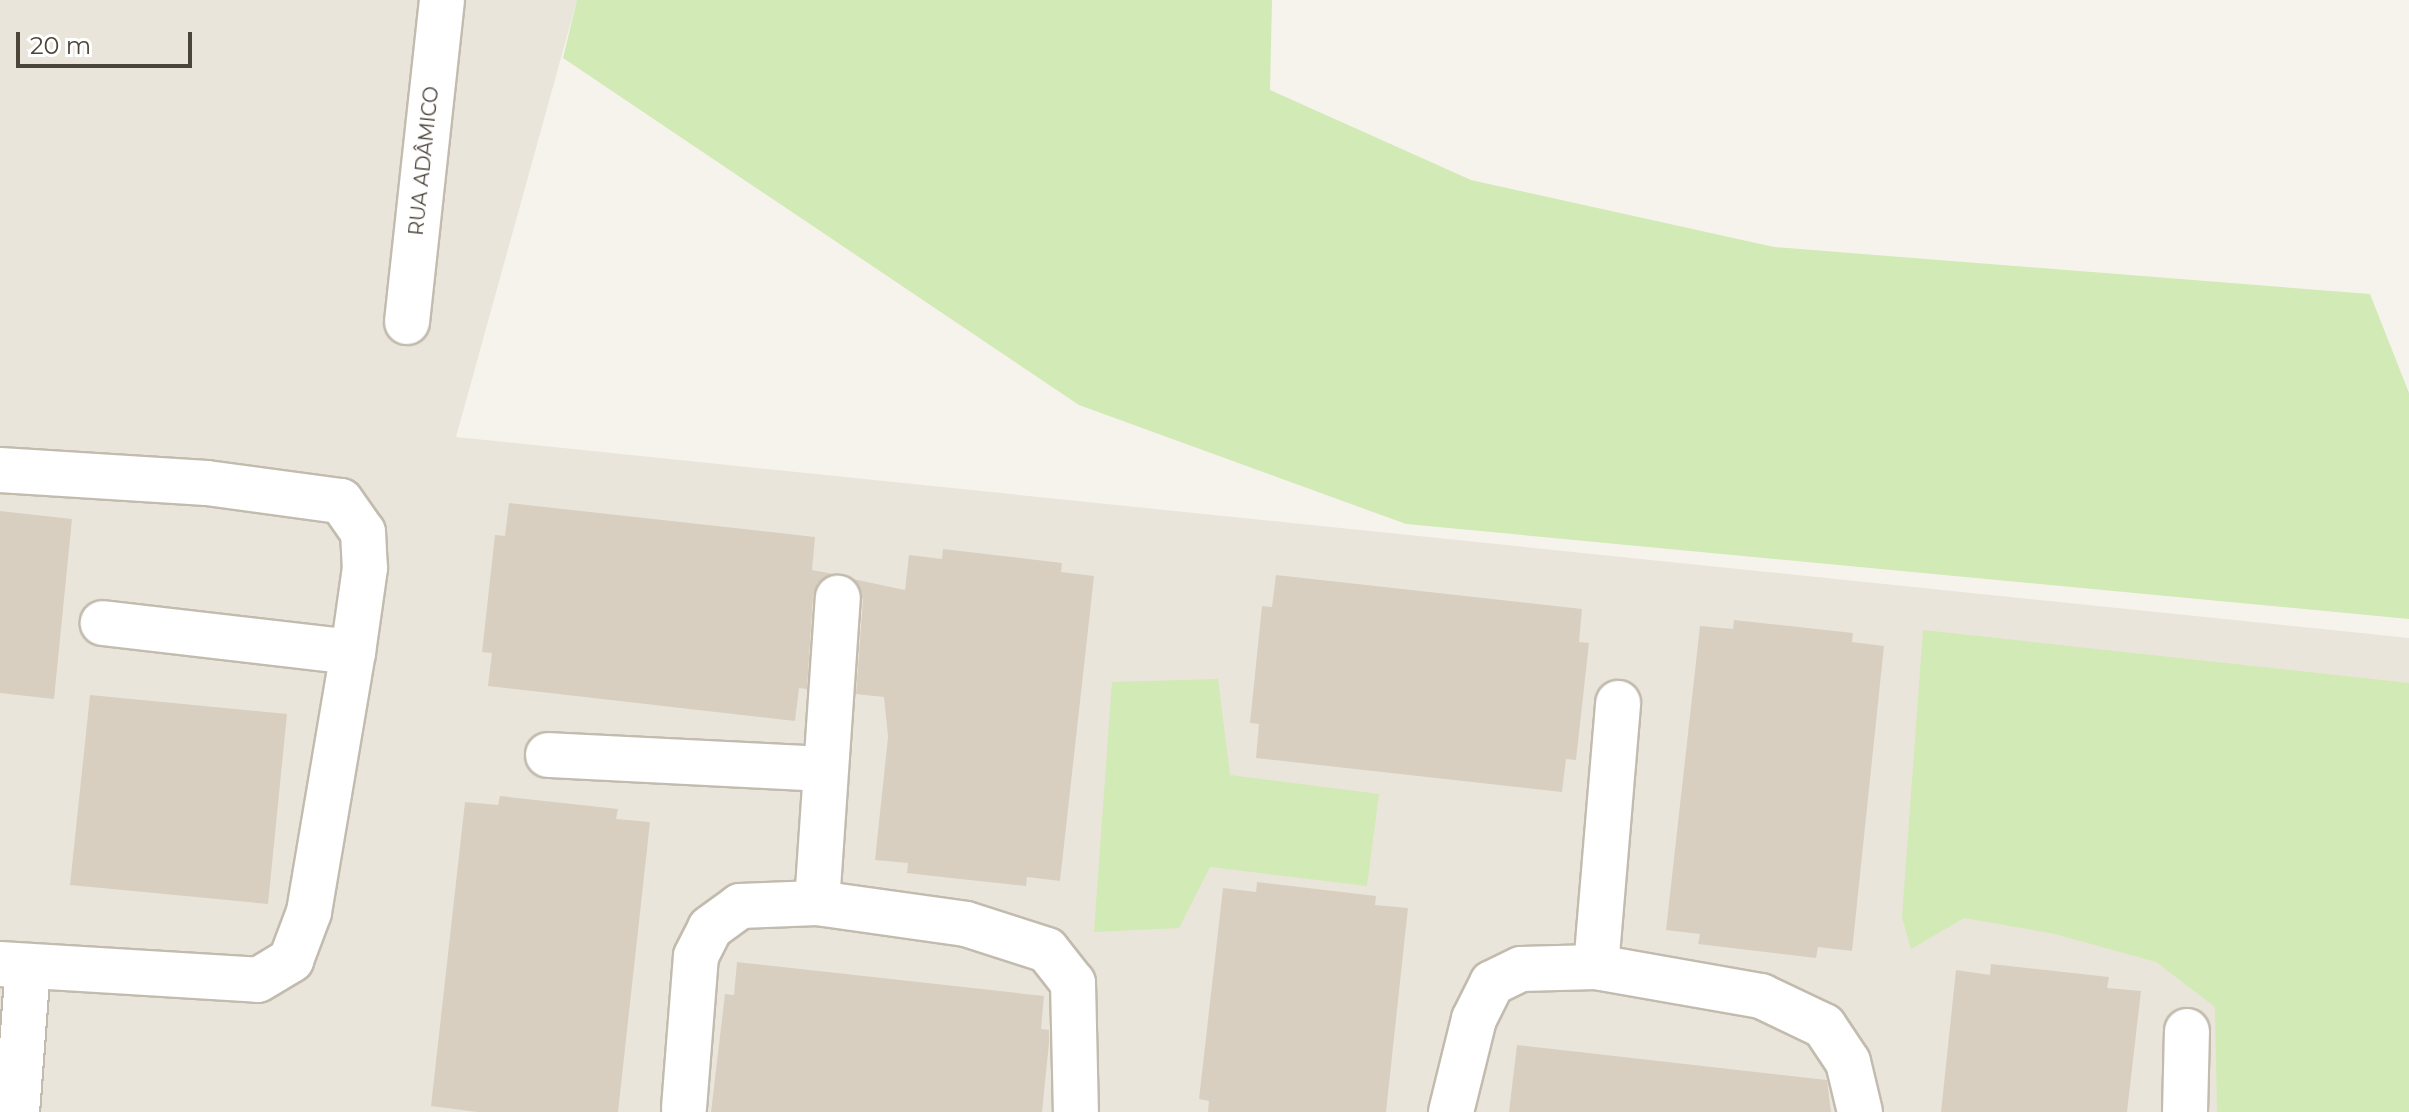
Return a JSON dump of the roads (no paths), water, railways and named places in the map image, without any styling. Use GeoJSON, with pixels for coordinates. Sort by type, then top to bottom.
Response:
{"type":"FeatureCollection","features":[{"type":"Feature","properties":{"kind":"street","name":"RUA ADÂMICO"},"geometry":{"type":"LineString","coordinates":[[407,322],[442,0]]}},
{"type":"Feature","properties":{"kind":"street"},"geometry":{"type":"LineString","coordinates":[[0,470],[207,483],[341,501],[363,532],[365,568],[309,912],[291,960],[258,980],[14,966],[17,1112]]}},
{"type":"Feature","properties":{"kind":"street"},"geometry":{"type":"LineString","coordinates":[[817,903],[823,769],[838,598]]}},
{"type":"Feature","properties":{"kind":"street"},"geometry":{"type":"LineString","coordinates":[[103,623],[353,652]]}},
{"type":"Feature","properties":{"kind":"street"},"geometry":{"type":"LineString","coordinates":[[1596,967],[1618,703]]}},
{"type":"Feature","properties":{"kind":"street"},"geometry":{"type":"LineString","coordinates":[[548,755],[823,769]]}},
{"type":"Feature","properties":{"kind":"street"},"geometry":{"type":"LineString","coordinates":[[684,1108],[696,956],[710,928],[740,906],[817,903],[966,924],[1047,950],[1073,983],[1076,1112]]}},
{"type":"Feature","properties":{"kind":"street"},"geometry":{"type":"LineString","coordinates":[[1451,1112],[1474,1019],[1492,983],[1521,969],[1596,967],[1761,996],[1824,1026],[1848,1062],[1860,1112]]}},
{"type":"Feature","properties":{"kind":"street"},"geometry":{"type":"LineString","coordinates":[[2185,1112],[2187,1031]]}}]}
